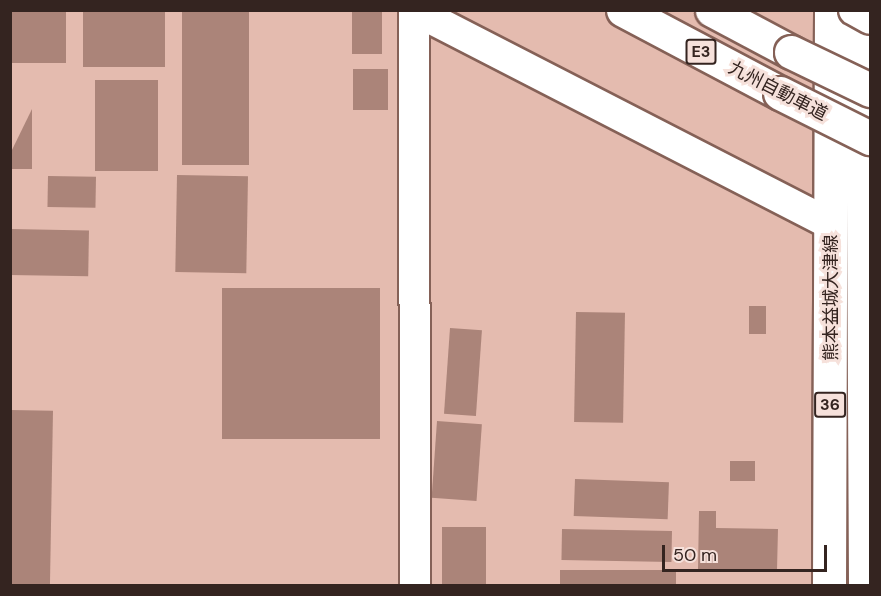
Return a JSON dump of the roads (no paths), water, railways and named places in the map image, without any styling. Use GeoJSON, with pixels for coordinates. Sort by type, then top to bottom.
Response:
{"type":"FeatureCollection","features":[{"type":"Feature","properties":{"kind":"main road","name":"九州自動車道"},"geometry":{"type":"LineString","coordinates":[[622,10],[870,138]]}},
{"type":"Feature","properties":{"kind":"main road","name":"E3"},"geometry":{"type":"LineString","coordinates":[[712,10],[870,90]]}},
{"type":"Feature","properties":{"kind":"main road","name":"熊本益城大津線"},"geometry":{"type":"LineString","coordinates":[[831,10],[854,218],[865,585]]}},
{"type":"Feature","properties":{"kind":"main road","name":"熊本益城大津線"},"geometry":{"type":"LineString","coordinates":[[829,585],[854,218],[862,10]]}},
{"type":"Feature","properties":{"kind":"street"},"geometry":{"type":"LineString","coordinates":[[854,10],[870,19]]}},
{"type":"Feature","properties":{"kind":"street"},"geometry":{"type":"LineString","coordinates":[[414,585],[414,11],[854,218]]}}]}
